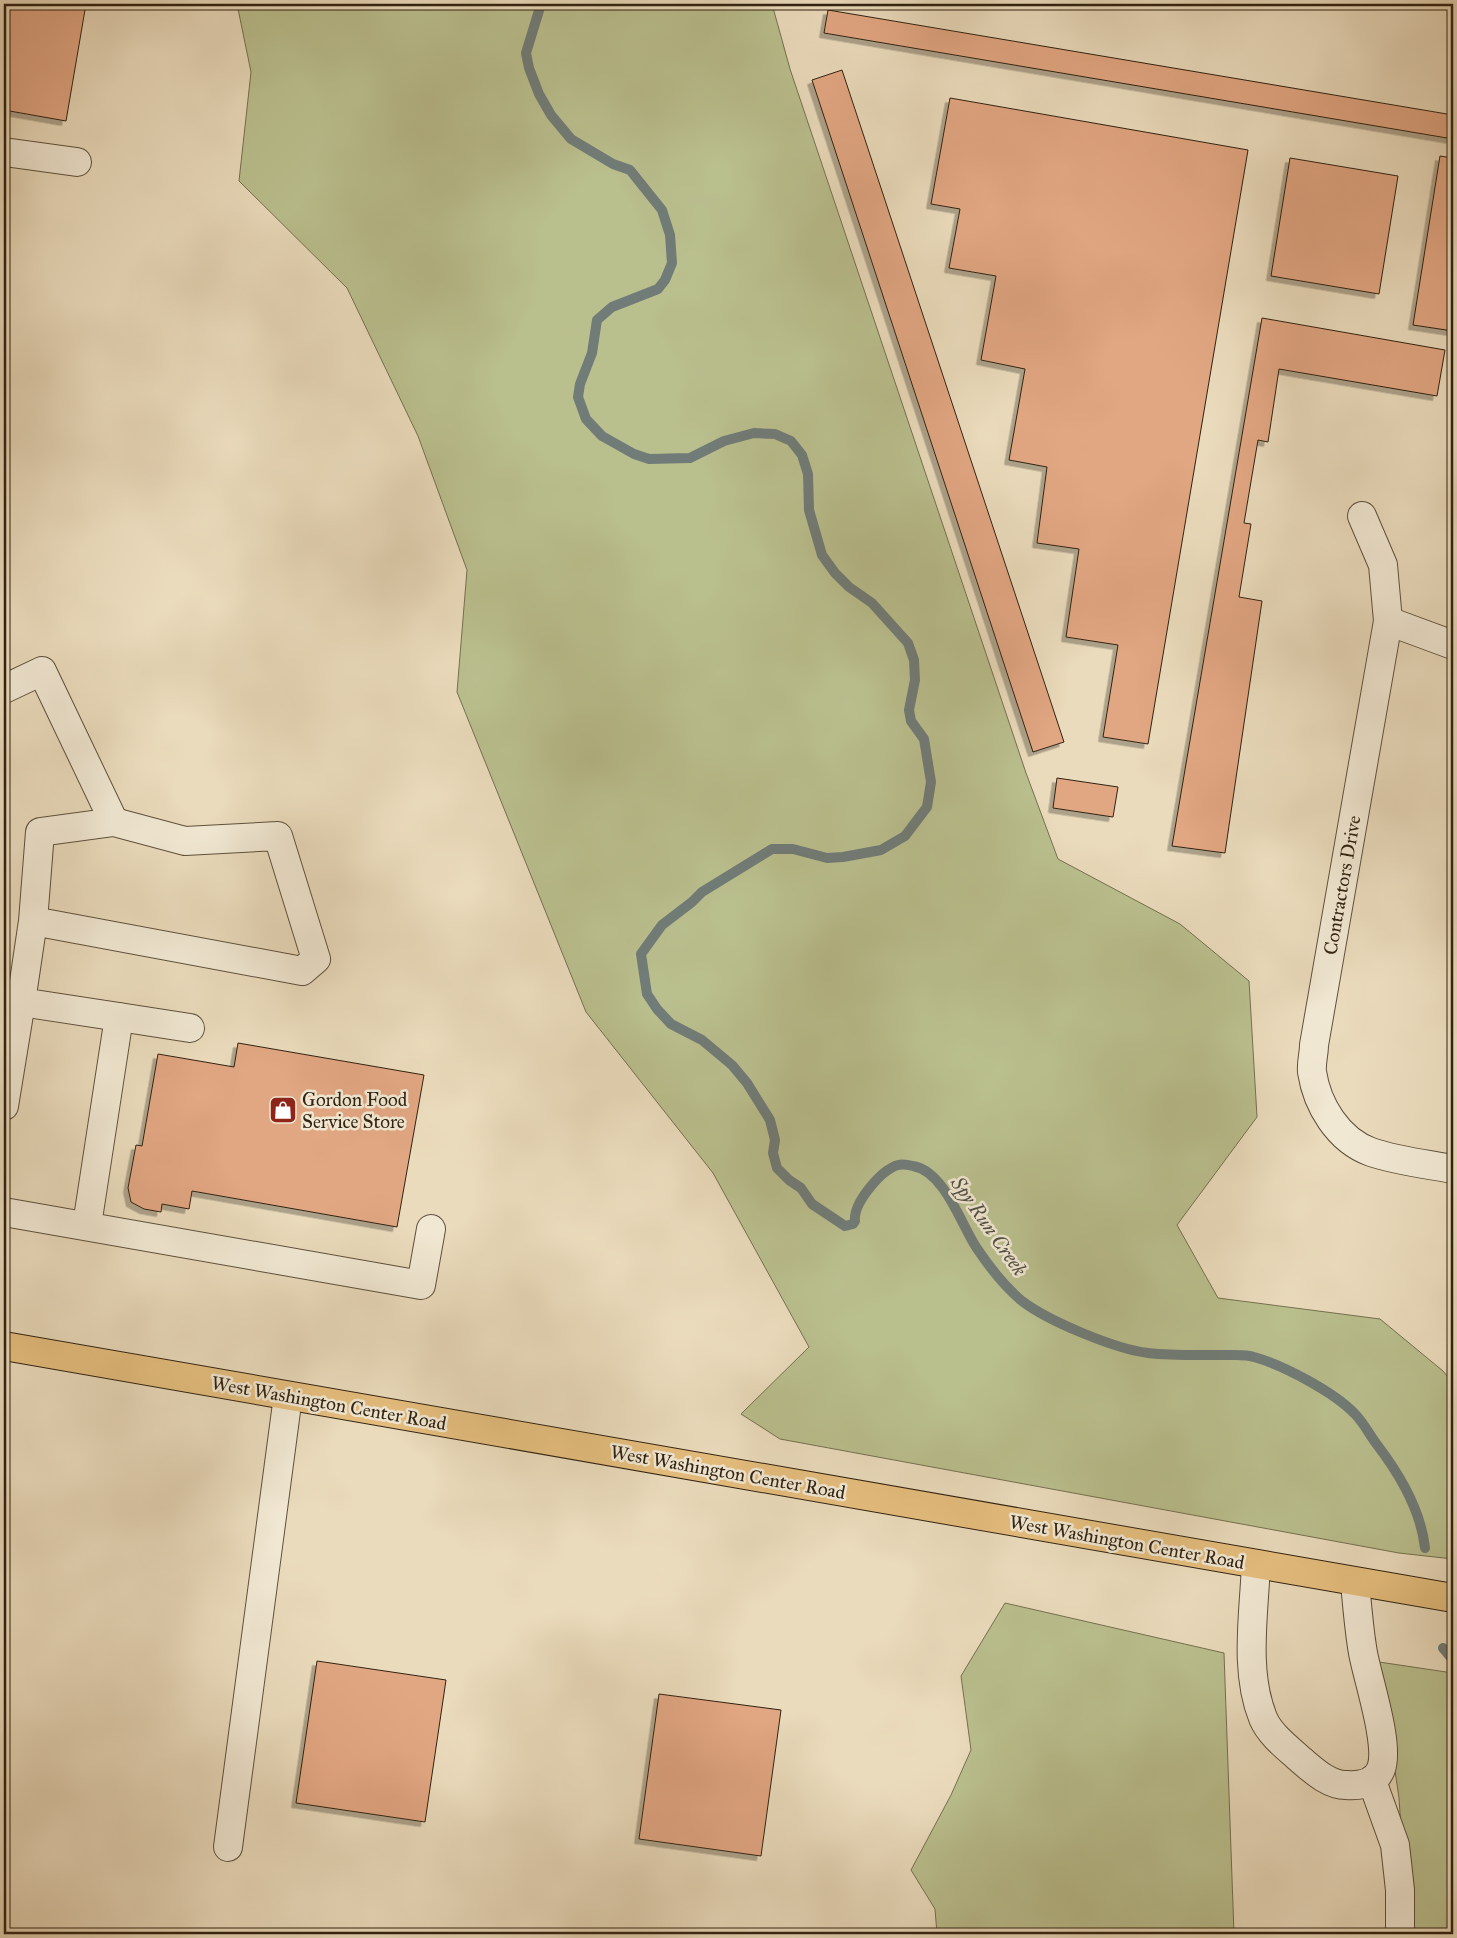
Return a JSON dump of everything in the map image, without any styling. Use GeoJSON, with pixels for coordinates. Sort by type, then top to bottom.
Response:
{"type":"FeatureCollection","features":[{"type":"Feature","properties":{"kind":"main road","name":"West Washington Center Road"},"geometry":{"type":"LineString","coordinates":[[4,1346],[1453,1598]]}},
{"type":"Feature","properties":{"kind":"street"},"geometry":{"type":"LineString","coordinates":[[4,152],[77,162]]}},
{"type":"Feature","properties":{"kind":"street","name":"Contractors Drive"},"geometry":{"type":"LineString","coordinates":[[1362,516],[1383,566],[1388,621],[1324,987],[1312,1070],[1316,1093],[1326,1115],[1344,1135],[1368,1151],[1397,1159],[1453,1169]]}},
{"type":"Feature","properties":{"kind":"street"},"geometry":{"type":"LineString","coordinates":[[1388,621],[1453,644]]}},
{"type":"Feature","properties":{"kind":"street"},"geometry":{"type":"LineString","coordinates":[[4,689],[42,671],[114,822]]}},
{"type":"Feature","properties":{"kind":"street"},"geometry":{"type":"LineString","coordinates":[[4,1106],[12,1001],[32,921],[40,832],[114,822],[186,841],[278,836],[316,959],[302,971],[32,921]]}},
{"type":"Feature","properties":{"kind":"street"},"geometry":{"type":"LineString","coordinates":[[12,1001],[190,1028]]}},
{"type":"Feature","properties":{"kind":"street"},"geometry":{"type":"LineString","coordinates":[[87,1225],[119,1017]]}},
{"type":"Feature","properties":{"kind":"street"},"geometry":{"type":"LineString","coordinates":[[4,1212],[87,1225],[421,1285],[431,1229]]}},
{"type":"Feature","properties":{"kind":"street"},"geometry":{"type":"LineString","coordinates":[[228,1847],[288,1396]]}},
{"type":"Feature","properties":{"kind":"street"},"geometry":{"type":"LineString","coordinates":[[1256,1564],[1252,1649],[1254,1687],[1264,1720],[1279,1741],[1325,1779],[1340,1785],[1359,1786],[1372,1781],[1381,1768],[1382,1747],[1379,1723],[1363,1653],[1355,1582]]}},
{"type":"Feature","properties":{"kind":"street"},"geometry":{"type":"LineString","coordinates":[[1372,1781],[1395,1846],[1400,1890],[1400,1934]]}},
{"type":"Feature","properties":{"kind":"green space"},"geometry":{"type":"Polygon","coordinates":[[[237,4],[772,4],[790,69],[1026,773],[1058,859],[1180,924],[1249,981],[1257,1117],[1177,1225],[1218,1298],[1380,1319],[1443,1371],[1453,1383],[1453,1559],[1399,1553],[780,1439],[741,1414],[809,1347],[713,1173],[586,1012],[457,692],[467,570],[418,436],[347,288],[239,181],[251,72],[237,4]]]}},
{"type":"Feature","properties":{"kind":"green space"},"geometry":{"type":"Polygon","coordinates":[[[1005,1603],[1224,1653],[1234,1934],[937,1934],[935,1909],[911,1870],[951,1795],[971,1750],[961,1676],[1005,1603]]]}},
{"type":"Feature","properties":{"kind":"green space"},"geometry":{"type":"Polygon","coordinates":[[[1379,1662],[1453,1673],[1453,1934],[1405,1934],[1407,1917],[1399,1798],[1379,1662]]]}},
{"type":"Feature","properties":{"kind":"building"},"geometry":{"type":"Polygon","coordinates":[[[4,4],[86,4],[66,121],[4,110],[4,4]]]}},
{"type":"Feature","properties":{"kind":"building"},"geometry":{"type":"Polygon","coordinates":[[[828,10],[1453,115],[1453,139],[824,33],[828,10]]]}},
{"type":"Feature","properties":{"kind":"building"},"geometry":{"type":"Polygon","coordinates":[[[842,70],[1064,742],[1033,752],[812,80],[842,70]]]}},
{"type":"Feature","properties":{"kind":"building"},"geometry":{"type":"Polygon","coordinates":[[[950,98],[1248,150],[1148,744],[1103,737],[1118,645],[1066,637],[1079,549],[1037,543],[1047,467],[1009,460],[1025,369],[981,360],[996,276],[949,268],[960,209],[931,204],[950,98]]]}},
{"type":"Feature","properties":{"kind":"building"},"geometry":{"type":"Polygon","coordinates":[[[1440,156],[1453,158],[1453,331],[1413,325],[1440,156]]]}},
{"type":"Feature","properties":{"kind":"building"},"geometry":{"type":"Polygon","coordinates":[[[1290,158],[1398,176],[1379,294],[1271,276],[1290,158]]]}},
{"type":"Feature","properties":{"kind":"building"},"geometry":{"type":"Polygon","coordinates":[[[1262,318],[1445,350],[1437,396],[1279,369],[1268,442],[1258,440],[1244,523],[1251,524],[1239,597],[1262,601],[1225,853],[1172,846],[1262,318]]]}},
{"type":"Feature","properties":{"kind":"building"},"geometry":{"type":"Polygon","coordinates":[[[1057,778],[1118,787],[1113,817],[1053,808],[1057,778]]]}},
{"type":"Feature","properties":{"kind":"building","name":"Gordon Food Service Store"},"geometry":{"type":"Polygon","coordinates":[[[238,1043],[424,1075],[397,1227],[192,1191],[189,1209],[162,1204],[161,1212],[144,1209],[131,1202],[128,1188],[136,1145],[142,1146],[158,1054],[234,1067],[238,1043]]]}},
{"type":"Feature","properties":{"kind":"building"},"geometry":{"type":"Polygon","coordinates":[[[317,1661],[446,1680],[425,1822],[296,1803],[317,1661]]]}},
{"type":"Feature","properties":{"kind":"building"},"geometry":{"type":"Polygon","coordinates":[[[659,1694],[781,1710],[761,1856],[639,1839],[659,1694]]]}},
{"type":"Feature","properties":{"kind":"waterway","name":"Spy Run Creek"},"geometry":{"type":"LineString","coordinates":[[541,4],[526,53],[529,68],[539,94],[551,115],[571,139],[613,164],[630,170],[662,210],[670,235],[672,263],[665,280],[658,289],[612,307],[597,320],[592,353],[580,384],[578,397],[586,419],[602,436],[634,454],[649,459],[690,458],[724,441],[754,433],[775,434],[791,441],[802,455],[808,474],[809,510],[822,555],[835,573],[849,587],[872,603],[908,643],[914,660],[915,680],[909,710],[911,721],[924,739],[931,782],[927,807],[905,836],[881,850],[827,858],[793,849],[772,849],[702,892],[662,925],[641,954],[647,994],[657,1009],[671,1024],[702,1040],[732,1065],[747,1083],[770,1120],[775,1140],[773,1153],[777,1168],[789,1180],[801,1188],[812,1204],[845,1226],[853,1224],[858,1205],[876,1180],[898,1165],[913,1166],[924,1170],[943,1188],[976,1247],[1003,1283],[1022,1301],[1048,1317],[1100,1340],[1134,1350],[1168,1355],[1247,1355],[1279,1366],[1308,1380],[1346,1406],[1364,1425],[1394,1469],[1408,1494],[1419,1521],[1425,1548]]}},
{"type":"Feature","properties":{"kind":"waterway","name":"Spy Run Creek"},"geometry":{"type":"LineString","coordinates":[[1443,1648],[1453,1660]]}},
{"type":"Feature","properties":{"kind":"place","name":"Gordon Food Service Store"},"geometry":{"type":"Point","coordinates":[283,1110]}}]}
